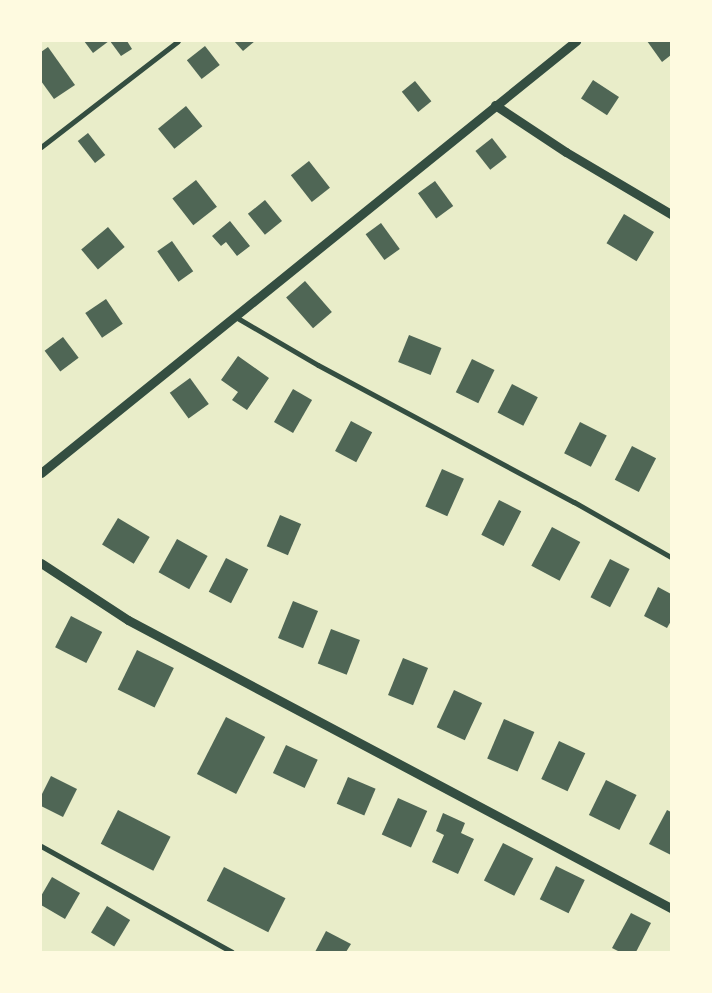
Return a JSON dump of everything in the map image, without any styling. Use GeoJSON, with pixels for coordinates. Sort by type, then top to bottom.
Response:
{"type":"FeatureCollection","features":[{"type":"Feature","properties":{"kind":"street"},"geometry":{"type":"LineString","coordinates":[[41,147],[178,41]]}},
{"type":"Feature","properties":{"kind":"street"},"geometry":{"type":"LineString","coordinates":[[41,473],[576,41]]}},
{"type":"Feature","properties":{"kind":"street"},"geometry":{"type":"LineString","coordinates":[[496,105],[566,152],[671,214]]}},
{"type":"Feature","properties":{"kind":"street"},"geometry":{"type":"LineString","coordinates":[[234,316],[318,365],[574,502],[671,557]]}},
{"type":"Feature","properties":{"kind":"street"},"geometry":{"type":"LineString","coordinates":[[41,564],[128,620],[671,908]]}},
{"type":"Feature","properties":{"kind":"street"},"geometry":{"type":"LineString","coordinates":[[41,846],[232,952]]}},
{"type":"Feature","properties":{"kind":"building"},"geometry":{"type":"Polygon","coordinates":[[[84,41],[109,41],[93,53],[84,41]]]}},
{"type":"Feature","properties":{"kind":"building"},"geometry":{"type":"Polygon","coordinates":[[[110,41],[127,41],[132,49],[121,56],[110,41]]]}},
{"type":"Feature","properties":{"kind":"building"},"geometry":{"type":"Polygon","coordinates":[[[234,41],[255,41],[243,51],[234,41]]]}},
{"type":"Feature","properties":{"kind":"building"},"geometry":{"type":"Polygon","coordinates":[[[647,41],[671,41],[671,55],[662,62],[647,41]]]}},
{"type":"Feature","properties":{"kind":"building"},"geometry":{"type":"Polygon","coordinates":[[[205,46],[220,65],[202,79],[187,60],[205,46]]]}},
{"type":"Feature","properties":{"kind":"building"},"geometry":{"type":"Polygon","coordinates":[[[48,47],[75,85],[54,99],[41,81],[41,52],[48,47]]]}},
{"type":"Feature","properties":{"kind":"building"},"geometry":{"type":"Polygon","coordinates":[[[593,80],[619,97],[607,115],[581,98],[593,80]]]}},
{"type":"Feature","properties":{"kind":"building"},"geometry":{"type":"Polygon","coordinates":[[[415,81],[431,101],[418,112],[402,92],[415,81]]]}},
{"type":"Feature","properties":{"kind":"building"},"geometry":{"type":"Polygon","coordinates":[[[186,106],[202,126],[174,149],[158,129],[186,106]]]}},
{"type":"Feature","properties":{"kind":"building"},"geometry":{"type":"Polygon","coordinates":[[[88,133],[105,155],[95,163],[78,141],[88,133]]]}},
{"type":"Feature","properties":{"kind":"building"},"geometry":{"type":"Polygon","coordinates":[[[492,138],[507,157],[490,170],[475,151],[492,138]]]}},
{"type":"Feature","properties":{"kind":"building"},"geometry":{"type":"Polygon","coordinates":[[[309,161],[330,188],[312,202],[291,175],[309,161]]]}},
{"type":"Feature","properties":{"kind":"building"},"geometry":{"type":"Polygon","coordinates":[[[196,180],[217,207],[193,225],[172,198],[196,180]]]}},
{"type":"Feature","properties":{"kind":"building"},"geometry":{"type":"Polygon","coordinates":[[[435,181],[453,206],[436,218],[418,193],[435,181]]]}},
{"type":"Feature","properties":{"kind":"building"},"geometry":{"type":"Polygon","coordinates":[[[265,200],[282,221],[265,235],[248,214],[265,200]]]}},
{"type":"Feature","properties":{"kind":"building"},"geometry":{"type":"Polygon","coordinates":[[[624,214],[654,232],[636,261],[606,243],[624,214]]]}},
{"type":"Feature","properties":{"kind":"building"},"geometry":{"type":"Polygon","coordinates":[[[230,221],[250,246],[237,256],[226,242],[221,246],[212,236],[230,221]]]}},
{"type":"Feature","properties":{"kind":"building"},"geometry":{"type":"Polygon","coordinates":[[[381,223],[400,249],[384,260],[366,234],[381,223]]]}},
{"type":"Feature","properties":{"kind":"building"},"geometry":{"type":"Polygon","coordinates":[[[108,227],[125,247],[98,269],[81,249],[108,227]]]}},
{"type":"Feature","properties":{"kind":"building"},"geometry":{"type":"Polygon","coordinates":[[[172,241],[193,271],[178,282],[157,251],[172,241]]]}},
{"type":"Feature","properties":{"kind":"building"},"geometry":{"type":"Polygon","coordinates":[[[305,281],[332,312],[313,328],[286,297],[305,281]]]}},
{"type":"Feature","properties":{"kind":"building"},"geometry":{"type":"Polygon","coordinates":[[[106,299],[123,324],[102,338],[85,313],[106,299]]]}},
{"type":"Feature","properties":{"kind":"building"},"geometry":{"type":"Polygon","coordinates":[[[409,335],[441,348],[431,375],[398,362],[409,335]]]}},
{"type":"Feature","properties":{"kind":"building"},"geometry":{"type":"Polygon","coordinates":[[[63,337],[79,358],[60,372],[45,351],[63,337]]]}},
{"type":"Feature","properties":{"kind":"building"},"geometry":{"type":"Polygon","coordinates":[[[238,356],[269,378],[247,410],[232,400],[238,392],[221,380],[238,356]]]}},
{"type":"Feature","properties":{"kind":"building"},"geometry":{"type":"Polygon","coordinates":[[[472,359],[494,370],[478,403],[456,392],[472,359]]]}},
{"type":"Feature","properties":{"kind":"building"},"geometry":{"type":"Polygon","coordinates":[[[190,378],[209,404],[189,419],[170,393],[190,378]]]}},
{"type":"Feature","properties":{"kind":"building"},"geometry":{"type":"Polygon","coordinates":[[[512,384],[538,397],[523,426],[497,413],[512,384]]]}},
{"type":"Feature","properties":{"kind":"building"},"geometry":{"type":"Polygon","coordinates":[[[293,389],[312,400],[293,433],[274,422],[293,389]]]}},
{"type":"Feature","properties":{"kind":"building"},"geometry":{"type":"Polygon","coordinates":[[[351,421],[372,432],[356,462],[335,451],[351,421]]]}},
{"type":"Feature","properties":{"kind":"building"},"geometry":{"type":"Polygon","coordinates":[[[580,422],[607,436],[591,467],[564,453],[580,422]]]}},
{"type":"Feature","properties":{"kind":"building"},"geometry":{"type":"Polygon","coordinates":[[[632,446],[656,458],[639,492],[615,480],[632,446]]]}},
{"type":"Feature","properties":{"kind":"building"},"geometry":{"type":"Polygon","coordinates":[[[442,469],[464,479],[447,516],[425,506],[442,469]]]}},
{"type":"Feature","properties":{"kind":"building"},"geometry":{"type":"Polygon","coordinates":[[[499,500],[521,511],[504,546],[481,535],[499,500]]]}},
{"type":"Feature","properties":{"kind":"building"},"geometry":{"type":"Polygon","coordinates":[[[280,515],[301,524],[288,555],[267,546],[280,515]]]}},
{"type":"Feature","properties":{"kind":"building"},"geometry":{"type":"Polygon","coordinates":[[[118,518],[150,537],[134,564],[102,545],[118,518]]]}},
{"type":"Feature","properties":{"kind":"building"},"geometry":{"type":"Polygon","coordinates":[[[552,527],[580,542],[560,581],[531,566],[552,527]]]}},
{"type":"Feature","properties":{"kind":"building"},"geometry":{"type":"Polygon","coordinates":[[[177,539],[208,556],[189,589],[159,572],[177,539]]]}},
{"type":"Feature","properties":{"kind":"building"},"geometry":{"type":"Polygon","coordinates":[[[226,558],[248,569],[231,603],[209,592],[226,558]]]}},
{"type":"Feature","properties":{"kind":"building"},"geometry":{"type":"Polygon","coordinates":[[[610,559],[630,569],[610,607],[590,597],[610,559]]]}},
{"type":"Feature","properties":{"kind":"building"},"geometry":{"type":"Polygon","coordinates":[[[658,587],[671,594],[671,621],[667,628],[644,616],[658,587]]]}},
{"type":"Feature","properties":{"kind":"building"},"geometry":{"type":"Polygon","coordinates":[[[293,601],[318,611],[303,648],[278,638],[293,601]]]}},
{"type":"Feature","properties":{"kind":"building"},"geometry":{"type":"Polygon","coordinates":[[[71,616],[102,632],[86,663],[55,647],[71,616]]]}},
{"type":"Feature","properties":{"kind":"building"},"geometry":{"type":"Polygon","coordinates":[[[331,629],[360,640],[347,675],[318,664],[331,629]]]}},
{"type":"Feature","properties":{"kind":"building"},"geometry":{"type":"Polygon","coordinates":[[[137,650],[174,668],[155,708],[118,690],[137,650]]]}},
{"type":"Feature","properties":{"kind":"building"},"geometry":{"type":"Polygon","coordinates":[[[403,658],[428,668],[413,705],[388,695],[403,658]]]}},
{"type":"Feature","properties":{"kind":"building"},"geometry":{"type":"Polygon","coordinates":[[[454,690],[482,703],[465,740],[437,727],[454,690]]]}},
{"type":"Feature","properties":{"kind":"building"},"geometry":{"type":"Polygon","coordinates":[[[226,717],[265,737],[236,794],[197,774],[226,717]]]}},
{"type":"Feature","properties":{"kind":"building"},"geometry":{"type":"Polygon","coordinates":[[[504,719],[534,732],[518,771],[487,759],[504,719]]]}},
{"type":"Feature","properties":{"kind":"building"},"geometry":{"type":"Polygon","coordinates":[[[559,741],[585,753],[568,791],[541,779],[559,741]]]}},
{"type":"Feature","properties":{"kind":"building"},"geometry":{"type":"Polygon","coordinates":[[[286,745],[318,760],[305,788],[273,773],[286,745]]]}},
{"type":"Feature","properties":{"kind":"building"},"geometry":{"type":"Polygon","coordinates":[[[51,776],[77,789],[63,817],[41,806],[41,796],[51,776]]]}},
{"type":"Feature","properties":{"kind":"building"},"geometry":{"type":"Polygon","coordinates":[[[348,777],[376,789],[364,815],[337,804],[348,777]]]}},
{"type":"Feature","properties":{"kind":"building"},"geometry":{"type":"Polygon","coordinates":[[[606,780],[637,795],[619,830],[589,815],[606,780]]]}},
{"type":"Feature","properties":{"kind":"building"},"geometry":{"type":"Polygon","coordinates":[[[398,798],[427,811],[411,848],[382,835],[398,798]]]}},
{"type":"Feature","properties":{"kind":"building"},"geometry":{"type":"Polygon","coordinates":[[[118,810],[171,837],[153,871],[101,844],[118,810]]]}},
{"type":"Feature","properties":{"kind":"building"},"geometry":{"type":"Polygon","coordinates":[[[667,810],[671,812],[671,855],[649,844],[667,810]]]}},
{"type":"Feature","properties":{"kind":"building"},"geometry":{"type":"Polygon","coordinates":[[[443,813],[465,823],[461,833],[474,839],[458,874],[432,862],[444,835],[436,831],[443,813]]]}},
{"type":"Feature","properties":{"kind":"building"},"geometry":{"type":"Polygon","coordinates":[[[503,843],[533,858],[514,896],[484,880],[503,843]]]}},
{"type":"Feature","properties":{"kind":"building"},"geometry":{"type":"Polygon","coordinates":[[[556,866],[585,880],[569,913],[540,899],[556,866]]]}},
{"type":"Feature","properties":{"kind":"building"},"geometry":{"type":"Polygon","coordinates":[[[224,867],[285,898],[268,932],[207,901],[224,867]]]}},
{"type":"Feature","properties":{"kind":"building"},"geometry":{"type":"Polygon","coordinates":[[[52,877],[80,893],[65,919],[41,905],[41,896],[52,877]]]}},
{"type":"Feature","properties":{"kind":"building"},"geometry":{"type":"Polygon","coordinates":[[[107,906],[130,920],[114,946],[91,933],[107,906]]]}},
{"type":"Feature","properties":{"kind":"building"},"geometry":{"type":"Polygon","coordinates":[[[631,913],[651,923],[636,952],[620,952],[612,948],[631,913]]]}},
{"type":"Feature","properties":{"kind":"building"},"geometry":{"type":"Polygon","coordinates":[[[326,931],[351,944],[346,952],[315,952],[326,931]]]}}]}
